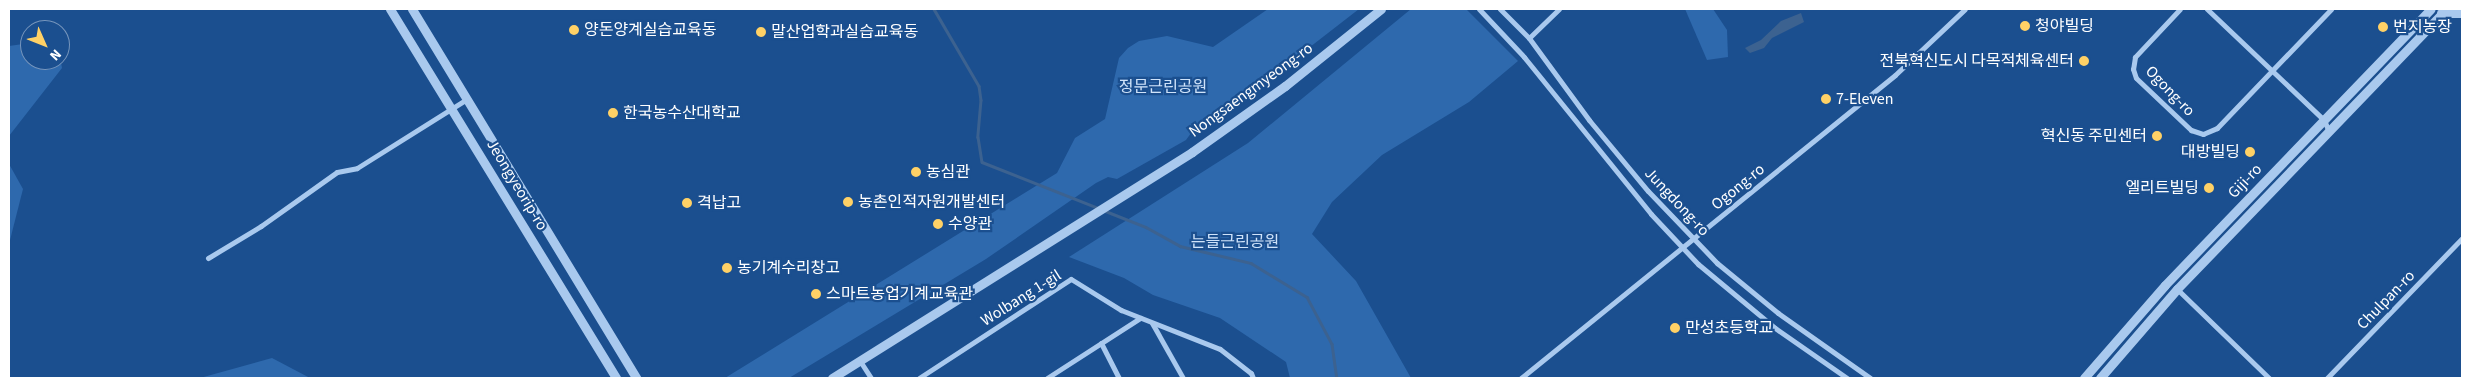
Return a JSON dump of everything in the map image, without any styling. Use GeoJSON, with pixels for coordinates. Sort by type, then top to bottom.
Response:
{"type":"FeatureCollection","features":[{"type":"Feature","properties":{"kind":"street","name":"Jeongyeorip-ro"},"geometry":{"type":"LineString","coordinates":[[412,9],[468,98],[636,378]]}},
{"type":"Feature","properties":{"kind":"street","name":"Nongsaengmyeong-ro"},"geometry":{"type":"LineString","coordinates":[[860,361],[1140,186],[1285,86],[1379,11],[1386,9]]}},
{"type":"Feature","properties":{"kind":"street","name":"Jungdong-ro"},"geometry":{"type":"LineString","coordinates":[[1479,9],[1524,57],[1618,174],[1684,248],[1769,323],[1847,378]]}},
{"type":"Feature","properties":{"kind":"street","name":"Jungdong-ro"},"geometry":{"type":"LineString","coordinates":[[1500,9],[1529,38],[1612,149],[1694,239],[1753,294],[1870,378]]}},
{"type":"Feature","properties":{"kind":"street"},"geometry":{"type":"LineString","coordinates":[[1529,38],[1559,9]]}},
{"type":"Feature","properties":{"kind":"street","name":"Ogong-ro"},"geometry":{"type":"LineString","coordinates":[[1521,378],[1684,248],[1895,75],[1965,9]]}},
{"type":"Feature","properties":{"kind":"street","name":"Ogong-ro"},"geometry":{"type":"LineString","coordinates":[[2180,9],[2135,57],[2134,69],[2136,78],[2191,130],[2203,134],[2217,128],[2331,9]]}},
{"type":"Feature","properties":{"kind":"street"},"geometry":{"type":"LineString","coordinates":[[2208,9],[2324,120],[2329,133]]}},
{"type":"Feature","properties":{"kind":"street","name":"Giji-ro"},"geometry":{"type":"LineString","coordinates":[[2084,378],[2165,285],[2431,9]]}},
{"type":"Feature","properties":{"kind":"street","name":"Jeongyeorip-ro"},"geometry":{"type":"LineString","coordinates":[[393,10],[616,378]]}},
{"type":"Feature","properties":{"kind":"street"},"geometry":{"type":"LineString","coordinates":[[2444,11],[2462,13]]}},
{"type":"Feature","properties":{"kind":"street","name":"Giji-ro"},"geometry":{"type":"LineString","coordinates":[[2100,378],[2177,289],[2329,133],[2444,11]]}},
{"type":"Feature","properties":{"kind":"street"},"geometry":{"type":"LineString","coordinates":[[208,258],[261,226],[337,172],[357,168],[468,98]]}},
{"type":"Feature","properties":{"kind":"street","name":"Chulpan-ro"},"geometry":{"type":"LineString","coordinates":[[2327,378],[2462,238]]}},
{"type":"Feature","properties":{"kind":"street","name":"Wolbang 1-gil"},"geometry":{"type":"LineString","coordinates":[[919,378],[1071,279],[1121,310],[1220,349],[1252,376]]}},
{"type":"Feature","properties":{"kind":"street"},"geometry":{"type":"LineString","coordinates":[[2177,289],[2269,378]]}},
{"type":"Feature","properties":{"kind":"street"},"geometry":{"type":"LineString","coordinates":[[1047,378],[1140,318]]}},
{"type":"Feature","properties":{"kind":"street"},"geometry":{"type":"LineString","coordinates":[[1152,322],[1183,378]]}},
{"type":"Feature","properties":{"kind":"street"},"geometry":{"type":"LineString","coordinates":[[1101,343],[1118,378]]}},
{"type":"Feature","properties":{"kind":"street"},"geometry":{"type":"LineString","coordinates":[[832,378],[860,361],[870,378]]}},
{"type":"Feature","properties":{"kind":"street"},"geometry":{"type":"LineString","coordinates":[[1057,372],[1060,378]]}},
{"type":"Feature","properties":{"kind":"green space","name":"정문근린공원"},"geometry":{"type":"Polygon","coordinates":[[[1268,9],[1359,9],[1229,108],[1199,122],[1186,140],[1117,179],[1108,177],[1096,183],[986,259],[789,378],[725,378],[1057,173],[1075,138],[1105,119],[1119,58],[1128,48],[1139,41],[1167,36],[1213,47],[1268,9]]]}},
{"type":"Feature","properties":{"kind":"green space","name":"는들근린공원"},"geometry":{"type":"Polygon","coordinates":[[[1411,9],[1466,9],[1518,61],[1469,102],[1382,155],[1332,202],[1312,234],[1356,281],[1411,378],[1290,378],[1286,362],[1220,318],[1153,295],[1124,278],[1069,257],[1248,143],[1411,9]]]}},
{"type":"Feature","properties":{"kind":"green space"},"geometry":{"type":"Polygon","coordinates":[[[1685,9],[1713,9],[1727,30],[1728,57],[1707,60],[1685,9]]]}},
{"type":"Feature","properties":{"kind":"green space"},"geometry":{"type":"Polygon","coordinates":[[[20,44],[20,70],[60,70],[9,136],[9,46],[20,44]]]}},
{"type":"Feature","properties":{"kind":"green space"},"geometry":{"type":"Polygon","coordinates":[[[9,164],[23,189],[9,244],[9,164]]]}},
{"type":"Feature","properties":{"kind":"green space"},"geometry":{"type":"Polygon","coordinates":[[[272,358],[310,378],[200,378],[272,358]]]}},
{"type":"Feature","properties":{"kind":"shaded area"},"geometry":{"type":"Polygon","coordinates":[[[1801,13],[1804,22],[1772,38],[1764,48],[1750,53],[1745,48],[1761,40],[1781,21],[1801,13]]]}},
{"type":"Feature","properties":{"kind":"waterway"},"geometry":{"type":"LineString","coordinates":[[934,9],[979,86],[981,100],[978,137],[982,162],[1098,208]]}},
{"type":"Feature","properties":{"kind":"waterway"},"geometry":{"type":"LineString","coordinates":[[1103,210],[1146,227],[1180,246],[1251,263],[1307,297],[1332,344],[1337,378]]}},
{"type":"Feature","properties":{"kind":"place","name":"청야빌딩"},"geometry":{"type":"Point","coordinates":[2025,26]}},
{"type":"Feature","properties":{"kind":"place","name":"번지농장"},"geometry":{"type":"Point","coordinates":[2383,27]}},
{"type":"Feature","properties":{"kind":"place","name":"양돈양계실습교육동"},"geometry":{"type":"Point","coordinates":[574,30]}},
{"type":"Feature","properties":{"kind":"place","name":"말산업학과실습교육동"},"geometry":{"type":"Point","coordinates":[761,32]}},
{"type":"Feature","properties":{"kind":"place","name":"전북혁신도시 다목적체육센터"},"geometry":{"type":"Point","coordinates":[2084,61]}},
{"type":"Feature","properties":{"kind":"place","name":"7-Eleven"},"geometry":{"type":"Point","coordinates":[1826,99]}},
{"type":"Feature","properties":{"kind":"place","name":"한국농수산대학교"},"geometry":{"type":"Point","coordinates":[613,113]}},
{"type":"Feature","properties":{"kind":"place","name":"혁신동 주민센터"},"geometry":{"type":"Point","coordinates":[2157,136]}},
{"type":"Feature","properties":{"kind":"place","name":"대방빌딩"},"geometry":{"type":"Point","coordinates":[2250,152]}},
{"type":"Feature","properties":{"kind":"place","name":"농심관"},"geometry":{"type":"Point","coordinates":[916,172]}},
{"type":"Feature","properties":{"kind":"place","name":"엘리트빌딩"},"geometry":{"type":"Point","coordinates":[2209,188]}},
{"type":"Feature","properties":{"kind":"place","name":"농촌인적자원개발센터"},"geometry":{"type":"Point","coordinates":[848,202]}},
{"type":"Feature","properties":{"kind":"place","name":"격납고"},"geometry":{"type":"Point","coordinates":[687,203]}},
{"type":"Feature","properties":{"kind":"place","name":"수양관"},"geometry":{"type":"Point","coordinates":[938,224]}},
{"type":"Feature","properties":{"kind":"place","name":"농기계수리창고"},"geometry":{"type":"Point","coordinates":[727,268]}},
{"type":"Feature","properties":{"kind":"place","name":"스마트농업기계교육관"},"geometry":{"type":"Point","coordinates":[816,294]}},
{"type":"Feature","properties":{"kind":"place","name":"만성초등학교"},"geometry":{"type":"Point","coordinates":[1675,328]}}]}
